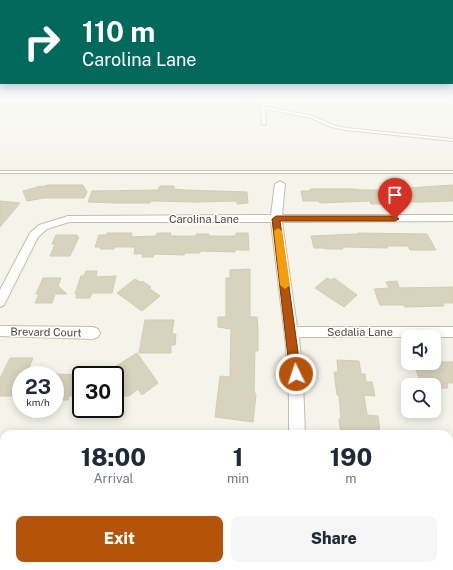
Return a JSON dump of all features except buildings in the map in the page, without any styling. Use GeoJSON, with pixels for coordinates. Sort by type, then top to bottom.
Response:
{"type":"FeatureCollection","features":[{"type":"Feature","properties":{"kind":"street"},"geometry":{"type":"LineString","coordinates":[[280,184],[277,195],[276,219],[291,332],[298,405],[297,430]]}},
{"type":"Feature","properties":{"kind":"street","name":"Carolina Lane"},"geometry":{"type":"LineString","coordinates":[[0,302],[34,235],[43,227],[68,219],[453,218]]}},
{"type":"Feature","properties":{"kind":"street","name":"Brevard Court"},"geometry":{"type":"LineString","coordinates":[[0,331],[93,333]]}},
{"type":"Feature","properties":{"kind":"street","name":"Sedalia Lane"},"geometry":{"type":"LineString","coordinates":[[291,332],[453,332]]}},
{"type":"Feature","properties":{"kind":"lane"},"geometry":{"type":"LineString","coordinates":[[331,126],[346,129],[453,140]]}},
{"type":"Feature","properties":{"kind":"lane"},"geometry":{"type":"LineString","coordinates":[[0,172],[453,172]]}},
{"type":"Feature","properties":{"kind":"slow traffic"},"geometry":{"type":"LineString","coordinates":[[278,231],[285,285]]}},
{"type":"Feature","properties":{"kind":"route"},"geometry":{"type":"LineString","coordinates":[[296,374],[276,219],[395,219]]}}]}
